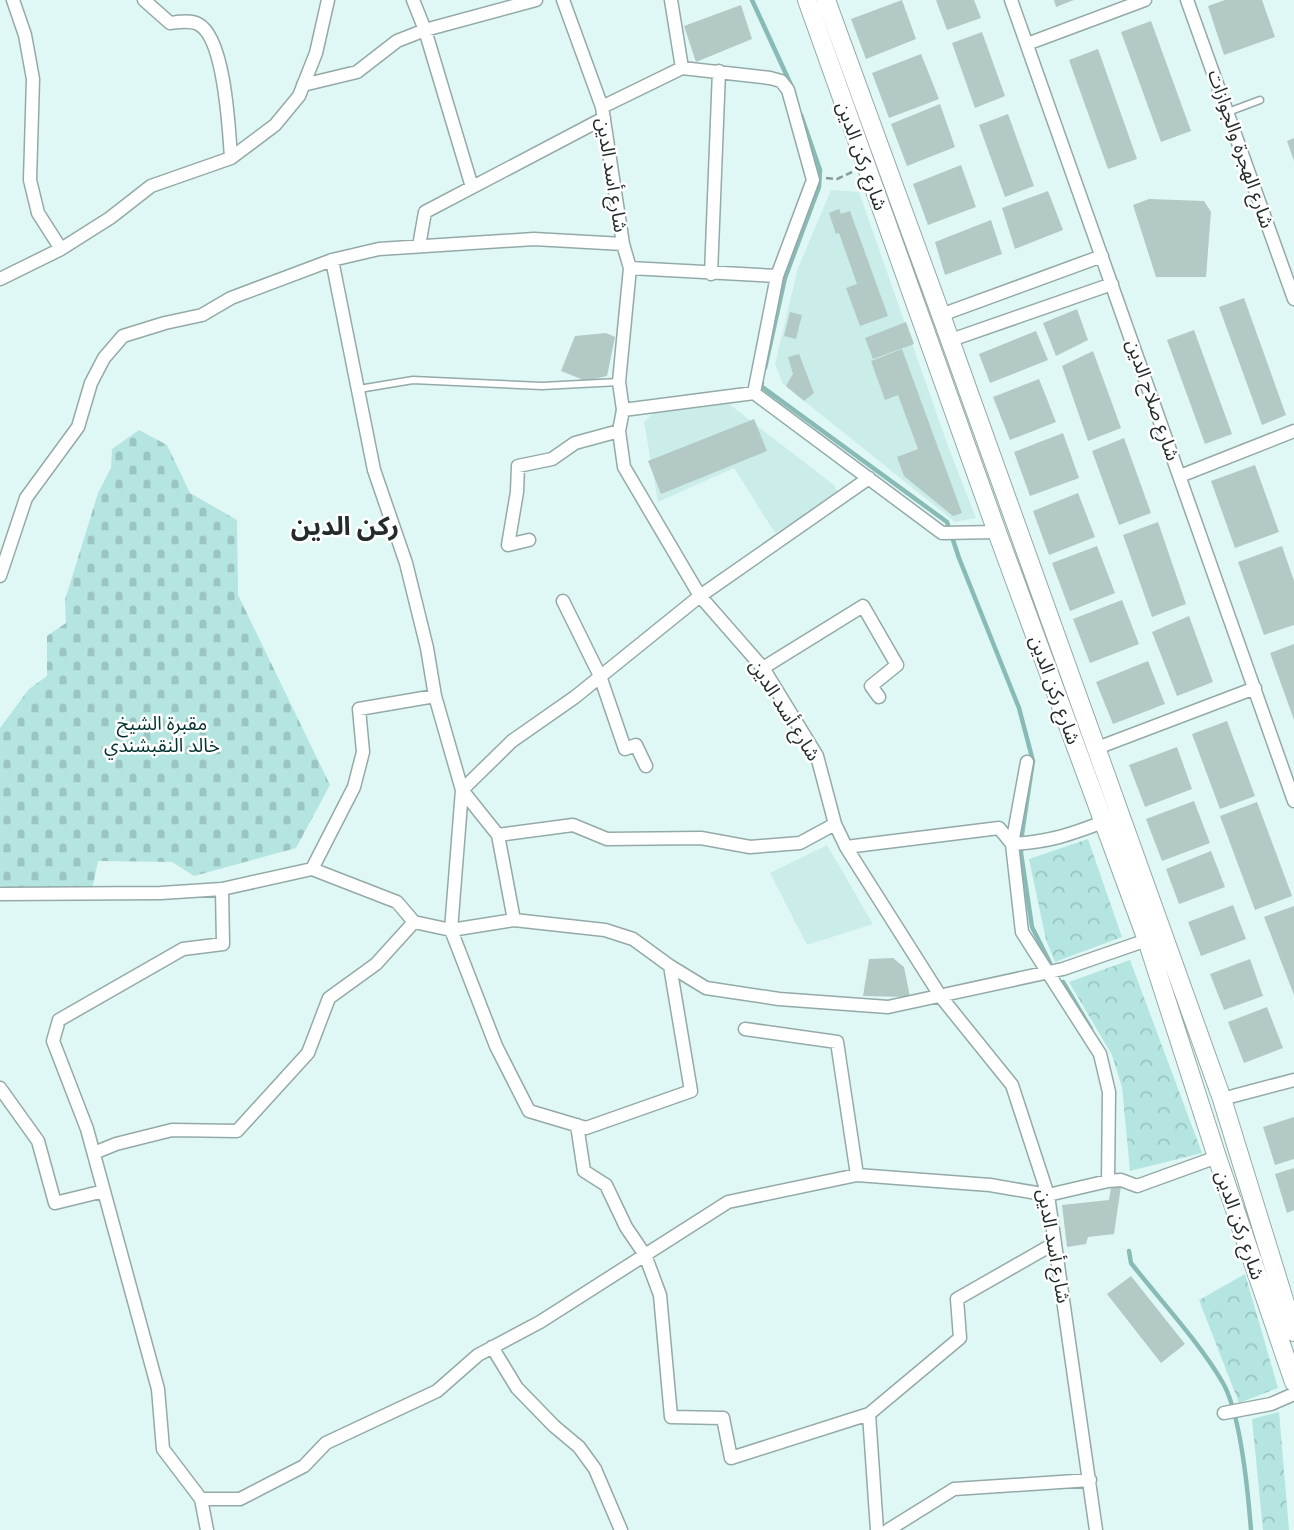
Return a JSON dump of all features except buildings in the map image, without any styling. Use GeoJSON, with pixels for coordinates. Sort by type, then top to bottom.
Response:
{"type":"FeatureCollection","features":[{"type":"Feature","properties":{"kind":"main road","name":"شارع ركن الدين"},"geometry":{"type":"LineString","coordinates":[[807,0],[1147,940],[1294,1382]]}},
{"type":"Feature","properties":{"kind":"main road","name":"شارع ركن الدين"},"geometry":{"type":"LineString","coordinates":[[826,0],[942,315],[1222,1100],[1294,1332]]}},
{"type":"Feature","properties":{"kind":"street"},"geometry":{"type":"LineString","coordinates":[[13,0],[25,35],[33,79],[30,180],[38,213],[61,249]]}},
{"type":"Feature","properties":{"kind":"street"},"geometry":{"type":"LineString","coordinates":[[144,0],[170,23],[198,24],[210,35],[220,64],[231,158]]}},
{"type":"Feature","properties":{"kind":"street"},"geometry":{"type":"LineString","coordinates":[[0,279],[61,249],[110,218],[151,186],[231,158],[275,125],[299,96],[316,52],[328,0]]}},
{"type":"Feature","properties":{"kind":"street"},"geometry":{"type":"LineString","coordinates":[[412,0],[425,30],[472,187]]}},
{"type":"Feature","properties":{"kind":"street"},"geometry":{"type":"LineString","coordinates":[[303,85],[357,72],[397,41],[425,30],[536,0]]}},
{"type":"Feature","properties":{"kind":"street","name":"شارع أسد الدين"},"geometry":{"type":"LineString","coordinates":[[563,0],[603,113],[623,243],[630,268],[619,382],[623,410],[619,431],[624,467],[700,596],[763,668],[817,756],[835,824],[846,846],[941,996],[1012,1085],[1048,1195],[1096,1530]]}},
{"type":"Feature","properties":{"kind":"street"},"geometry":{"type":"LineString","coordinates":[[671,0],[682,68]]}},
{"type":"Feature","properties":{"kind":"street","name":"شارع صلاح الدين"},"geometry":{"type":"LineString","coordinates":[[1011,0],[1294,801]]}},
{"type":"Feature","properties":{"kind":"street"},"geometry":{"type":"LineString","coordinates":[[1027,44],[1144,0]]}},
{"type":"Feature","properties":{"kind":"street","name":"شارع الهجرة والجوازات"},"geometry":{"type":"LineString","coordinates":[[1187,0],[1294,299]]}},
{"type":"Feature","properties":{"kind":"street"},"geometry":{"type":"LineString","coordinates":[[419,246],[425,212],[682,68],[781,81],[788,90],[819,179],[776,276],[754,393]]}},
{"type":"Feature","properties":{"kind":"street"},"geometry":{"type":"LineString","coordinates":[[711,274],[719,71]]}},
{"type":"Feature","properties":{"kind":"street"},"geometry":{"type":"LineString","coordinates":[[0,576],[26,498],[78,426],[90,383],[104,358],[123,336],[202,315],[231,299],[332,260],[379,249],[534,239],[623,243]]}},
{"type":"Feature","properties":{"kind":"street"},"geometry":{"type":"LineString","coordinates":[[942,315],[1102,256]]}},
{"type":"Feature","properties":{"kind":"street"},"geometry":{"type":"LineString","coordinates":[[1280,261],[1294,256]]}},
{"type":"Feature","properties":{"kind":"street"},"geometry":{"type":"LineString","coordinates":[[332,260],[374,470],[406,562],[427,648],[435,696],[462,790],[451,930],[496,1046],[529,1111],[586,1128],[691,1091],[670,966]]}},
{"type":"Feature","properties":{"kind":"street"},"geometry":{"type":"LineString","coordinates":[[630,268],[776,276]]}},
{"type":"Feature","properties":{"kind":"street"},"geometry":{"type":"LineString","coordinates":[[951,340],[1112,284]]}},
{"type":"Feature","properties":{"kind":"street"},"geometry":{"type":"LineString","coordinates":[[623,410],[754,393],[942,533],[997,531]]}},
{"type":"Feature","properties":{"kind":"street"},"geometry":{"type":"LineString","coordinates":[[529,540],[508,545],[517,492],[518,466],[552,459],[575,443],[619,431]]}},
{"type":"Feature","properties":{"kind":"street"},"geometry":{"type":"LineString","coordinates":[[1180,476],[1294,431]]}},
{"type":"Feature","properties":{"kind":"street"},"geometry":{"type":"LineString","coordinates":[[462,790],[512,741],[575,697],[700,596],[869,478]]}},
{"type":"Feature","properties":{"kind":"street"},"geometry":{"type":"LineString","coordinates":[[563,601],[600,676],[625,749],[636,745],[646,766]]}},
{"type":"Feature","properties":{"kind":"street"},"geometry":{"type":"LineString","coordinates":[[763,668],[863,606],[898,665],[871,686],[880,698]]}},
{"type":"Feature","properties":{"kind":"street"},"geometry":{"type":"LineString","coordinates":[[1097,748],[1255,688]]}},
{"type":"Feature","properties":{"kind":"street"},"geometry":{"type":"LineString","coordinates":[[312,869],[354,787],[363,751],[359,709],[435,696]]}},
{"type":"Feature","properties":{"kind":"street"},"geometry":{"type":"LineString","coordinates":[[1027,762],[1012,844],[1022,932],[1100,1054],[1109,1092],[1108,1181]]}},
{"type":"Feature","properties":{"kind":"street"},"geometry":{"type":"LineString","coordinates":[[462,790],[498,835],[513,920]]}},
{"type":"Feature","properties":{"kind":"street"},"geometry":{"type":"LineString","coordinates":[[1012,844],[1060,839],[1103,822]]}},
{"type":"Feature","properties":{"kind":"street"},"geometry":{"type":"LineString","coordinates":[[498,835],[573,825],[607,839],[701,838],[750,847],[800,843],[835,824]]}},
{"type":"Feature","properties":{"kind":"street"},"geometry":{"type":"LineString","coordinates":[[846,846],[999,828],[1012,844]]}},
{"type":"Feature","properties":{"kind":"street"},"geometry":{"type":"LineString","coordinates":[[0,894],[161,893],[222,889],[312,869],[397,902],[414,922],[451,930],[513,920],[604,930],[634,939],[706,988],[779,999],[888,1007],[1063,969],[1147,940]]}},
{"type":"Feature","properties":{"kind":"street"},"geometry":{"type":"LineString","coordinates":[[207,1530],[201,1499],[163,1450],[158,1389],[87,1129],[53,1041],[59,1020],[183,949],[223,944],[222,889]]}},
{"type":"Feature","properties":{"kind":"street"},"geometry":{"type":"LineString","coordinates":[[94,1153],[116,1144],[172,1130],[237,1130],[309,1053],[329,998],[376,964],[414,922]]}},
{"type":"Feature","properties":{"kind":"street"},"geometry":{"type":"LineString","coordinates":[[745,1029],[836,1042],[857,1175]]}},
{"type":"Feature","properties":{"kind":"street"},"geometry":{"type":"LineString","coordinates":[[1222,1100],[1294,1080]]}},
{"type":"Feature","properties":{"kind":"street"},"geometry":{"type":"LineString","coordinates":[[0,1088],[38,1141],[55,1203],[104,1191]]}},
{"type":"Feature","properties":{"kind":"street"},"geometry":{"type":"LineString","coordinates":[[577,1125],[584,1171],[606,1185],[626,1227],[645,1255],[660,1295],[671,1417],[723,1418],[731,1458],[869,1414],[960,1338],[957,1299],[1055,1243]]}},
{"type":"Feature","properties":{"kind":"street"},"geometry":{"type":"LineString","coordinates":[[201,1499],[240,1499],[304,1466],[326,1443],[436,1391],[478,1355],[540,1322],[728,1202],[857,1175],[990,1185],[1048,1195],[1108,1181],[1121,1180],[1137,1186],[1217,1157]]}},
{"type":"Feature","properties":{"kind":"street"},"geometry":{"type":"LineString","coordinates":[[492,1347],[517,1388],[579,1447],[596,1469],[621,1530]]}},
{"type":"Feature","properties":{"kind":"street"},"geometry":{"type":"LineString","coordinates":[[1224,1413],[1271,1404],[1294,1394]]}},
{"type":"Feature","properties":{"kind":"street"},"geometry":{"type":"LineString","coordinates":[[869,1414],[877,1530]]}},
{"type":"Feature","properties":{"kind":"street"},"geometry":{"type":"LineString","coordinates":[[888,1530],[954,1489],[1090,1480]]}},
{"type":"Feature","properties":{"kind":"lane"},"geometry":{"type":"LineString","coordinates":[[1228,112],[1260,100]]}},
{"type":"Feature","properties":{"kind":"lane"},"geometry":{"type":"LineString","coordinates":[[359,389],[414,380],[542,386],[619,382]]}},
{"type":"Feature","properties":{"kind":"path"},"geometry":{"type":"LineString","coordinates":[[819,179],[837,179],[865,166]]}},
{"type":"Feature","properties":{"kind":"shaded area"},"geometry":{"type":"Polygon","coordinates":[[[831,190],[859,192],[976,518],[955,522],[783,384],[775,364],[798,268],[831,190]]]}},
{"type":"Feature","properties":{"kind":"shaded area"},"geometry":{"type":"Polygon","coordinates":[[[729,404],[834,485],[839,495],[775,533],[734,468],[658,502],[644,422],[653,413],[729,404]]]}},
{"type":"Feature","properties":{"kind":"shaded area"},"geometry":{"type":"Polygon","coordinates":[[[827,845],[873,924],[807,945],[770,873],[827,845]]]}},
{"type":"Feature","properties":{"kind":"green space","name":"مقبرة الشيخ خالد النقبشندي"},"geometry":{"type":"Polygon","coordinates":[[[139,430],[167,445],[190,493],[237,520],[238,595],[330,785],[296,848],[194,876],[172,862],[98,861],[90,900],[0,886],[0,728],[29,689],[47,676],[47,636],[66,623],[65,600],[98,493],[111,468],[112,449],[139,430]]]}},
{"type":"Feature","properties":{"kind":"green space"},"geometry":{"type":"Polygon","coordinates":[[[1088,839],[1122,937],[1055,962],[1046,940],[1029,859],[1088,839]]]}},
{"type":"Feature","properties":{"kind":"green space"},"geometry":{"type":"Polygon","coordinates":[[[1130,960],[1202,1153],[1130,1171],[1122,1087],[1112,1055],[1069,982],[1130,960]]]}},
{"type":"Feature","properties":{"kind":"green space"},"geometry":{"type":"Polygon","coordinates":[[[1245,1274],[1278,1388],[1239,1403],[1199,1300],[1245,1274]]]}},
{"type":"Feature","properties":{"kind":"green space"},"geometry":{"type":"Polygon","coordinates":[[[1279,1412],[1289,1530],[1263,1530],[1252,1419],[1279,1412]]]}},
{"type":"Feature","properties":{"kind":"waterway"},"geometry":{"type":"LineString","coordinates":[[752,0],[792,87]]}},
{"type":"Feature","properties":{"kind":"waterway"},"geometry":{"type":"LineString","coordinates":[[765,368],[785,278],[819,187],[820,170],[801,115]]}},
{"type":"Feature","properties":{"kind":"waterway"},"geometry":{"type":"LineString","coordinates":[[762,383],[761,386],[947,522],[1019,708],[1033,761],[1021,853],[1032,927],[1050,963]]}},
{"type":"Feature","properties":{"kind":"waterway"},"geometry":{"type":"LineString","coordinates":[[1063,982],[1091,1029]]}},
{"type":"Feature","properties":{"kind":"waterway"},"geometry":{"type":"LineString","coordinates":[[1129,1251],[1131,1263],[1203,1353],[1223,1383],[1235,1414],[1243,1454],[1251,1530]]}},
{"type":"Feature","properties":{"kind":"district","name":"ركن الدين"},"geometry":{"type":"Point","coordinates":[345,526]}}]}
